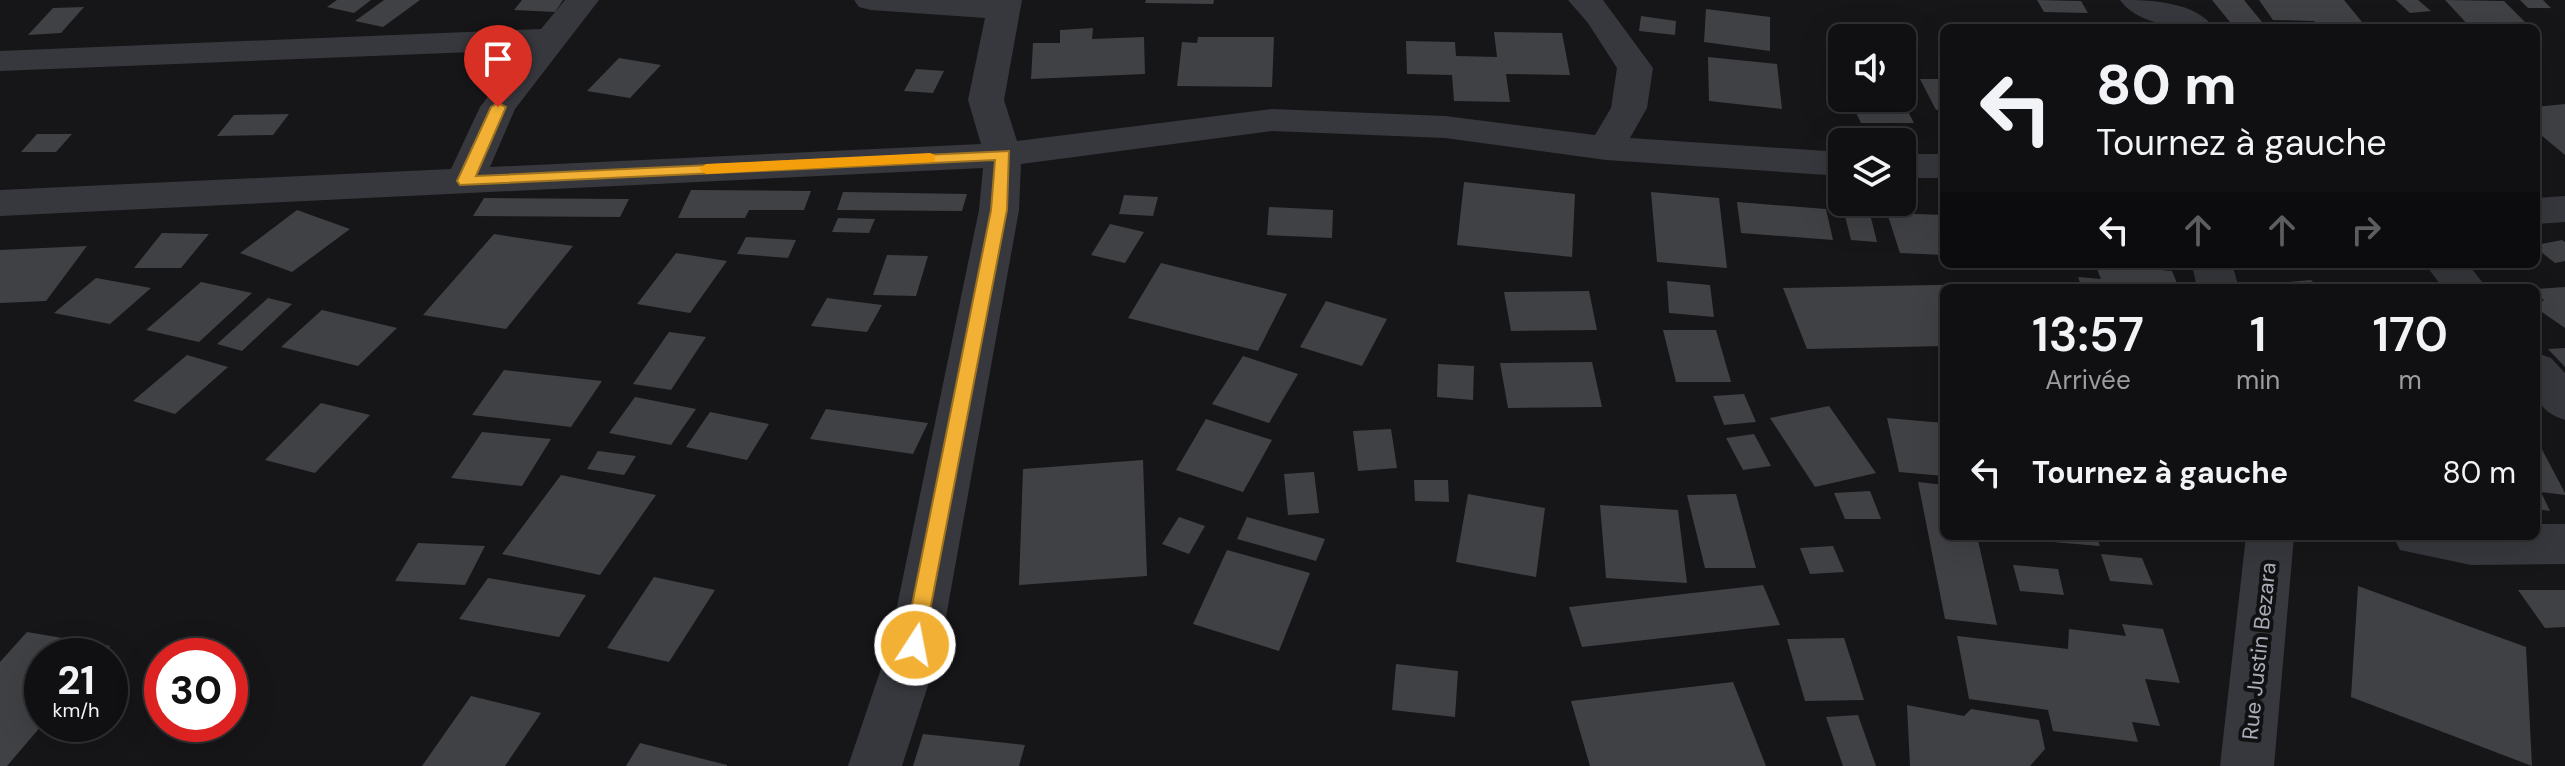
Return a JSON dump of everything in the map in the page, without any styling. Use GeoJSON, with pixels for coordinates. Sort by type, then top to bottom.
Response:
{"type":"FeatureCollection","features":[{"type":"Feature","properties":{"kind":"street"},"geometry":{"type":"LineString","coordinates":[[465,181],[498,107],[582,0]]}},
{"type":"Feature","properties":{"kind":"street"},"geometry":{"type":"LineString","coordinates":[[871,0],[1004,5],[986,100],[1003,155],[999,210],[915,645],[875,766]]}},
{"type":"Feature","properties":{"kind":"street"},"geometry":{"type":"LineString","coordinates":[[1585,0],[1601,17],[1635,68],[1629,108],[1606,148]]}},
{"type":"Feature","properties":{"kind":"street"},"geometry":{"type":"LineString","coordinates":[[2126,0],[2135,24]]}},
{"type":"Feature","properties":{"kind":"street"},"geometry":{"type":"LineString","coordinates":[[2137,0],[2188,24]]}},
{"type":"Feature","properties":{"kind":"street"},"geometry":{"type":"LineString","coordinates":[[0,61],[549,39]]}},
{"type":"Feature","properties":{"kind":"street"},"geometry":{"type":"LineString","coordinates":[[0,203],[1003,155],[1272,120],[1445,127],[1606,148],[1828,163]]}},
{"type":"Feature","properties":{"kind":"street"},"geometry":{"type":"LineString","coordinates":[[1916,166],[1940,166]]}},
{"type":"Feature","properties":{"kind":"street"},"geometry":{"type":"LineString","coordinates":[[2540,211],[2565,209]]}},
{"type":"Feature","properties":{"kind":"street"},"geometry":{"type":"LineString","coordinates":[[2448,268],[2462,284]]}},
{"type":"Feature","properties":{"kind":"street"},"geometry":{"type":"LineString","coordinates":[[2540,374],[2565,403]]}},
{"type":"Feature","properties":{"kind":"street","name":"Rue Justin Bezara"},"geometry":{"type":"LineString","coordinates":[[2247,766],[2270,540]]}},
{"type":"Feature","properties":{"kind":"street"},"geometry":{"type":"LineString","coordinates":[[2441,540],[2471,545],[2565,544]]}},
{"type":"Feature","properties":{"kind":"building"},"geometry":{"type":"Polygon","coordinates":[[[337,0],[371,0],[354,13],[327,7],[337,0]]]}},
{"type":"Feature","properties":{"kind":"building"},"geometry":{"type":"Polygon","coordinates":[[[384,0],[420,0],[383,27],[355,21],[384,0]]]}},
{"type":"Feature","properties":{"kind":"building"},"geometry":{"type":"Polygon","coordinates":[[[522,0],[563,0],[555,12],[514,10],[522,0]]]}},
{"type":"Feature","properties":{"kind":"building"},"geometry":{"type":"Polygon","coordinates":[[[1146,0],[1214,0],[1213,4],[1145,3],[1146,0]]]}},
{"type":"Feature","properties":{"kind":"building"},"geometry":{"type":"Polygon","coordinates":[[[2037,0],[2081,1],[2088,13],[2044,12],[2037,0]]]}},
{"type":"Feature","properties":{"kind":"building"},"geometry":{"type":"Polygon","coordinates":[[[2212,0],[2244,0],[2264,24],[2232,24],[2212,0]]]}},
{"type":"Feature","properties":{"kind":"building"},"geometry":{"type":"Polygon","coordinates":[[[2259,0],[2344,0],[2364,24],[2316,24],[2314,21],[2273,20],[2259,0]]]}},
{"type":"Feature","properties":{"kind":"building"},"geometry":{"type":"Polygon","coordinates":[[[2396,0],[2418,0],[2431,11],[2410,13],[2396,0]]]}},
{"type":"Feature","properties":{"kind":"building"},"geometry":{"type":"Polygon","coordinates":[[[2445,0],[2504,1],[2527,24],[2467,24],[2445,0]]]}},
{"type":"Feature","properties":{"kind":"building"},"geometry":{"type":"Polygon","coordinates":[[[2520,0],[2543,0],[2551,8],[2528,8],[2520,0]]]}},
{"type":"Feature","properties":{"kind":"building"},"geometry":{"type":"Polygon","coordinates":[[[84,7],[61,33],[28,35],[53,8],[84,7]]]}},
{"type":"Feature","properties":{"kind":"building"},"geometry":{"type":"Polygon","coordinates":[[[1706,9],[1770,17],[1770,51],[1704,42],[1706,9]]]}},
{"type":"Feature","properties":{"kind":"building"},"geometry":{"type":"Polygon","coordinates":[[[1641,16],[1676,21],[1675,35],[1639,31],[1641,16]]]}},
{"type":"Feature","properties":{"kind":"building"},"geometry":{"type":"Polygon","coordinates":[[[1093,28],[1092,39],[1144,37],[1145,74],[1031,79],[1033,43],[1060,43],[1060,30],[1093,28]]]}},
{"type":"Feature","properties":{"kind":"building"},"geometry":{"type":"Polygon","coordinates":[[[1494,32],[1562,33],[1570,75],[1506,74],[1510,102],[1454,101],[1452,75],[1407,74],[1406,41],[1455,42],[1456,56],[1497,57],[1494,32]]]}},
{"type":"Feature","properties":{"kind":"building"},"geometry":{"type":"Polygon","coordinates":[[[1198,37],[1274,37],[1272,87],[1177,86],[1182,42],[1197,43],[1198,37]]]}},
{"type":"Feature","properties":{"kind":"building"},"geometry":{"type":"Polygon","coordinates":[[[1708,57],[1777,64],[1782,109],[1709,101],[1708,57]]]}},
{"type":"Feature","properties":{"kind":"building"},"geometry":{"type":"Polygon","coordinates":[[[619,58],[661,65],[630,98],[587,91],[619,58]]]}},
{"type":"Feature","properties":{"kind":"building"},"geometry":{"type":"Polygon","coordinates":[[[916,69],[944,71],[933,93],[904,91],[916,69]]]}},
{"type":"Feature","properties":{"kind":"building"},"geometry":{"type":"Polygon","coordinates":[[[1920,79],[1940,79],[1940,110],[1936,110],[1920,79]]]}},
{"type":"Feature","properties":{"kind":"building"},"geometry":{"type":"Polygon","coordinates":[[[2565,104],[2565,155],[2540,134],[2540,107],[2565,104]]]}},
{"type":"Feature","properties":{"kind":"building"},"geometry":{"type":"Polygon","coordinates":[[[1856,112],[1908,112],[1914,123],[1861,123],[1856,112]]]}},
{"type":"Feature","properties":{"kind":"building"},"geometry":{"type":"Polygon","coordinates":[[[289,114],[273,135],[217,136],[234,115],[289,114]]]}},
{"type":"Feature","properties":{"kind":"building"},"geometry":{"type":"Polygon","coordinates":[[[37,134],[72,134],[56,152],[21,152],[37,134]]]}},
{"type":"Feature","properties":{"kind":"building"},"geometry":{"type":"Polygon","coordinates":[[[1464,182],[1575,194],[1572,257],[1457,245],[1464,182]]]}},
{"type":"Feature","properties":{"kind":"building"},"geometry":{"type":"Polygon","coordinates":[[[691,190],[811,191],[804,210],[749,210],[745,218],[678,218],[691,190]]]}},
{"type":"Feature","properties":{"kind":"building"},"geometry":{"type":"Polygon","coordinates":[[[843,192],[967,194],[962,211],[837,210],[843,192]]]}},
{"type":"Feature","properties":{"kind":"building"},"geometry":{"type":"Polygon","coordinates":[[[1651,192],[1719,198],[1727,268],[1657,262],[1651,192]]]}},
{"type":"Feature","properties":{"kind":"building"},"geometry":{"type":"Polygon","coordinates":[[[1124,195],[1158,197],[1153,216],[1119,214],[1124,195]]]}},
{"type":"Feature","properties":{"kind":"building"},"geometry":{"type":"Polygon","coordinates":[[[484,198],[629,199],[620,217],[473,216],[484,198]]]}},
{"type":"Feature","properties":{"kind":"building"},"geometry":{"type":"Polygon","coordinates":[[[1737,202],[1826,209],[1833,240],[1741,233],[1737,202]]]}},
{"type":"Feature","properties":{"kind":"building"},"geometry":{"type":"Polygon","coordinates":[[[1269,207],[1333,210],[1332,238],[1267,235],[1269,207]]]}},
{"type":"Feature","properties":{"kind":"building"},"geometry":{"type":"Polygon","coordinates":[[[297,210],[350,229],[292,272],[240,253],[297,210]]]}},
{"type":"Feature","properties":{"kind":"building"},"geometry":{"type":"Polygon","coordinates":[[[1940,215],[1940,255],[1900,253],[1888,216],[1940,215]]]}},
{"type":"Feature","properties":{"kind":"building"},"geometry":{"type":"Polygon","coordinates":[[[1845,216],[1870,216],[1877,242],[1851,240],[1845,216]]]}},
{"type":"Feature","properties":{"kind":"building"},"geometry":{"type":"Polygon","coordinates":[[[838,218],[875,219],[869,233],[832,232],[838,218]]]}},
{"type":"Feature","properties":{"kind":"building"},"geometry":{"type":"Polygon","coordinates":[[[1110,224],[1144,232],[1125,263],[1091,255],[1110,224]]]}},
{"type":"Feature","properties":{"kind":"building"},"geometry":{"type":"Polygon","coordinates":[[[162,233],[209,234],[181,268],[134,268],[162,233]]]}},
{"type":"Feature","properties":{"kind":"building"},"geometry":{"type":"Polygon","coordinates":[[[494,234],[573,246],[506,329],[423,315],[494,234]]]}},
{"type":"Feature","properties":{"kind":"building"},"geometry":{"type":"Polygon","coordinates":[[[746,237],[796,240],[788,258],[737,254],[746,237]]]}},
{"type":"Feature","properties":{"kind":"building"},"geometry":{"type":"Polygon","coordinates":[[[2565,242],[2565,261],[2555,263],[2540,251],[2540,244],[2565,242]]]}},
{"type":"Feature","properties":{"kind":"building"},"geometry":{"type":"Polygon","coordinates":[[[87,246],[46,301],[0,303],[0,250],[87,246]]]}},
{"type":"Feature","properties":{"kind":"building"},"geometry":{"type":"Polygon","coordinates":[[[676,253],[727,261],[690,313],[637,304],[676,253]]]}},
{"type":"Feature","properties":{"kind":"building"},"geometry":{"type":"Polygon","coordinates":[[[887,255],[928,256],[916,296],[873,295],[887,255]]]}},
{"type":"Feature","properties":{"kind":"building"},"geometry":{"type":"Polygon","coordinates":[[[1161,263],[1287,294],[1258,351],[1128,318],[1161,263]]]}},
{"type":"Feature","properties":{"kind":"building"},"geometry":{"type":"Polygon","coordinates":[[[2097,268],[2139,268],[2172,271],[2177,284],[2081,284],[2078,277],[2101,279],[2097,268]]]}},
{"type":"Feature","properties":{"kind":"building"},"geometry":{"type":"Polygon","coordinates":[[[96,278],[151,288],[110,324],[54,313],[96,278]]]}},
{"type":"Feature","properties":{"kind":"building"},"geometry":{"type":"Polygon","coordinates":[[[2311,280],[2315,284],[2280,284],[2311,280]]]}},
{"type":"Feature","properties":{"kind":"building"},"geometry":{"type":"Polygon","coordinates":[[[1667,281],[1710,285],[1714,317],[1669,313],[1667,281]]]}},
{"type":"Feature","properties":{"kind":"building"},"geometry":{"type":"Polygon","coordinates":[[[201,282],[252,293],[199,342],[146,330],[201,282]]]}},
{"type":"Feature","properties":{"kind":"building"},"geometry":{"type":"Polygon","coordinates":[[[1940,285],[1940,346],[1807,349],[1783,288],[1940,285]]]}},
{"type":"Feature","properties":{"kind":"building"},"geometry":{"type":"Polygon","coordinates":[[[2565,287],[2565,328],[2540,311],[2540,301],[2544,301],[2540,289],[2565,287]]]}},
{"type":"Feature","properties":{"kind":"building"},"geometry":{"type":"Polygon","coordinates":[[[1589,291],[1597,330],[1511,331],[1504,292],[1589,291]]]}},
{"type":"Feature","properties":{"kind":"building"},"geometry":{"type":"Polygon","coordinates":[[[268,298],[292,304],[242,351],[217,344],[268,298]]]}},
{"type":"Feature","properties":{"kind":"building"},"geometry":{"type":"Polygon","coordinates":[[[827,298],[882,305],[867,332],[811,326],[827,298]]]}},
{"type":"Feature","properties":{"kind":"building"},"geometry":{"type":"Polygon","coordinates":[[[1326,301],[1387,319],[1362,366],[1300,347],[1326,301]]]}},
{"type":"Feature","properties":{"kind":"building"},"geometry":{"type":"Polygon","coordinates":[[[322,310],[397,328],[358,366],[281,347],[322,310]]]}},
{"type":"Feature","properties":{"kind":"building"},"geometry":{"type":"Polygon","coordinates":[[[1663,330],[1716,330],[1731,382],[1676,382],[1663,330]]]}},
{"type":"Feature","properties":{"kind":"building"},"geometry":{"type":"Polygon","coordinates":[[[669,332],[706,337],[671,390],[633,384],[669,332]]]}},
{"type":"Feature","properties":{"kind":"building"},"geometry":{"type":"Polygon","coordinates":[[[2565,348],[2565,367],[2548,349],[2565,348]]]}},
{"type":"Feature","properties":{"kind":"building"},"geometry":{"type":"Polygon","coordinates":[[[187,355],[228,367],[175,414],[133,401],[187,355]]]}},
{"type":"Feature","properties":{"kind":"building"},"geometry":{"type":"Polygon","coordinates":[[[1243,356],[1298,374],[1269,423],[1212,404],[1243,356]]]}},
{"type":"Feature","properties":{"kind":"building"},"geometry":{"type":"Polygon","coordinates":[[[1592,362],[1602,407],[1508,408],[1500,363],[1592,362]]]}},
{"type":"Feature","properties":{"kind":"building"},"geometry":{"type":"Polygon","coordinates":[[[1438,364],[1474,366],[1473,400],[1437,397],[1438,364]]]}},
{"type":"Feature","properties":{"kind":"building"},"geometry":{"type":"Polygon","coordinates":[[[504,370],[602,381],[571,427],[472,415],[504,370]]]}},
{"type":"Feature","properties":{"kind":"building"},"geometry":{"type":"Polygon","coordinates":[[[1744,394],[1756,422],[1724,425],[1713,396],[1744,394]]]}},
{"type":"Feature","properties":{"kind":"building"},"geometry":{"type":"Polygon","coordinates":[[[635,397],[696,409],[671,445],[609,433],[635,397]]]}},
{"type":"Feature","properties":{"kind":"building"},"geometry":{"type":"Polygon","coordinates":[[[321,403],[370,415],[315,473],[265,460],[321,403]]]}},
{"type":"Feature","properties":{"kind":"building"},"geometry":{"type":"Polygon","coordinates":[[[1829,406],[1876,473],[1815,487],[1770,418],[1829,406]]]}},
{"type":"Feature","properties":{"kind":"building"},"geometry":{"type":"Polygon","coordinates":[[[826,409],[928,423],[913,454],[810,439],[826,409]]]}},
{"type":"Feature","properties":{"kind":"building"},"geometry":{"type":"Polygon","coordinates":[[[710,412],[769,424],[747,460],[686,447],[710,412]]]}},
{"type":"Feature","properties":{"kind":"building"},"geometry":{"type":"Polygon","coordinates":[[[1887,418],[1940,423],[1940,476],[1899,472],[1887,418]]]}},
{"type":"Feature","properties":{"kind":"building"},"geometry":{"type":"Polygon","coordinates":[[[1206,419],[1272,440],[1243,492],[1176,470],[1206,419]]]}},
{"type":"Feature","properties":{"kind":"building"},"geometry":{"type":"Polygon","coordinates":[[[1391,429],[1397,468],[1358,471],[1353,431],[1391,429]]]}},
{"type":"Feature","properties":{"kind":"building"},"geometry":{"type":"Polygon","coordinates":[[[482,432],[551,439],[522,486],[451,478],[482,432]]]}},
{"type":"Feature","properties":{"kind":"building"},"geometry":{"type":"Polygon","coordinates":[[[1754,434],[1771,466],[1743,470],[1726,438],[1754,434]]]}},
{"type":"Feature","properties":{"kind":"building"},"geometry":{"type":"Polygon","coordinates":[[[2540,446],[2565,493],[2541,492],[2550,511],[2540,510],[2540,446]]]}},
{"type":"Feature","properties":{"kind":"building"},"geometry":{"type":"Polygon","coordinates":[[[598,451],[636,456],[624,475],[587,469],[598,451]]]}},
{"type":"Feature","properties":{"kind":"building"},"geometry":{"type":"Polygon","coordinates":[[[1143,460],[1147,576],[1019,585],[1023,469],[1143,460]]]}},
{"type":"Feature","properties":{"kind":"building"},"geometry":{"type":"Polygon","coordinates":[[[1314,472],[1319,513],[1288,515],[1284,474],[1314,472]]]}},
{"type":"Feature","properties":{"kind":"building"},"geometry":{"type":"Polygon","coordinates":[[[561,475],[656,495],[600,575],[502,554],[561,475]]]}},
{"type":"Feature","properties":{"kind":"building"},"geometry":{"type":"Polygon","coordinates":[[[1414,480],[1448,480],[1449,502],[1415,501],[1414,480]]]}},
{"type":"Feature","properties":{"kind":"building"},"geometry":{"type":"Polygon","coordinates":[[[1918,482],[1940,485],[1940,540],[1978,540],[1997,625],[1945,619],[1918,482]]]}},
{"type":"Feature","properties":{"kind":"building"},"geometry":{"type":"Polygon","coordinates":[[[1870,491],[1881,519],[1845,519],[1834,493],[1870,491]]]}},
{"type":"Feature","properties":{"kind":"building"},"geometry":{"type":"Polygon","coordinates":[[[1468,494],[1545,508],[1536,577],[1456,562],[1468,494]]]}},
{"type":"Feature","properties":{"kind":"building"},"geometry":{"type":"Polygon","coordinates":[[[1736,494],[1756,568],[1705,568],[1687,495],[1736,494]]]}},
{"type":"Feature","properties":{"kind":"building"},"geometry":{"type":"Polygon","coordinates":[[[1600,505],[1678,510],[1687,583],[1606,578],[1600,505]]]}},
{"type":"Feature","properties":{"kind":"building"},"geometry":{"type":"Polygon","coordinates":[[[1179,517],[1205,526],[1189,554],[1162,544],[1179,517]]]}},
{"type":"Feature","properties":{"kind":"building"},"geometry":{"type":"Polygon","coordinates":[[[1247,517],[1325,539],[1316,561],[1237,539],[1247,517]]]}},
{"type":"Feature","properties":{"kind":"building"},"geometry":{"type":"Polygon","coordinates":[[[2030,540],[2098,540],[2100,546],[2030,540]]]}},
{"type":"Feature","properties":{"kind":"building"},"geometry":{"type":"Polygon","coordinates":[[[418,543],[485,546],[465,585],[395,581],[418,543]]]}},
{"type":"Feature","properties":{"kind":"building"},"geometry":{"type":"Polygon","coordinates":[[[1833,546],[1844,572],[1810,574],[1800,548],[1833,546]]]}},
{"type":"Feature","properties":{"kind":"building"},"geometry":{"type":"Polygon","coordinates":[[[1227,550],[1310,573],[1279,651],[1193,624],[1227,550]]]}},
{"type":"Feature","properties":{"kind":"building"},"geometry":{"type":"Polygon","coordinates":[[[2101,554],[2142,558],[2153,585],[2110,581],[2101,554]]]}},
{"type":"Feature","properties":{"kind":"building"},"geometry":{"type":"Polygon","coordinates":[[[2013,565],[2058,569],[2064,595],[2020,591],[2013,565]]]}},
{"type":"Feature","properties":{"kind":"building"},"geometry":{"type":"Polygon","coordinates":[[[654,577],[715,590],[669,662],[607,648],[654,577]]]}},
{"type":"Feature","properties":{"kind":"building"},"geometry":{"type":"Polygon","coordinates":[[[488,578],[586,595],[559,637],[459,619],[488,578]]]}},
{"type":"Feature","properties":{"kind":"building"},"geometry":{"type":"Polygon","coordinates":[[[1763,585],[1780,625],[1582,647],[1569,607],[1763,585]]]}},
{"type":"Feature","properties":{"kind":"building"},"geometry":{"type":"Polygon","coordinates":[[[2358,586],[2526,647],[2532,766],[2351,697],[2358,586]]]}},
{"type":"Feature","properties":{"kind":"building"},"geometry":{"type":"Polygon","coordinates":[[[2518,590],[2565,590],[2565,627],[2545,628],[2518,590]]]}},
{"type":"Feature","properties":{"kind":"building"},"geometry":{"type":"Polygon","coordinates":[[[2122,624],[2163,629],[2180,683],[2145,679],[2160,726],[2132,722],[2138,742],[2053,731],[2048,710],[1969,699],[1957,636],[2068,649],[2069,629],[2126,636],[2122,624]]]}},
{"type":"Feature","properties":{"kind":"building"},"geometry":{"type":"Polygon","coordinates":[[[27,632],[63,638],[24,638],[24,742],[27,742],[7,766],[0,766],[0,662],[27,632]]]}},
{"type":"Feature","properties":{"kind":"building"},"geometry":{"type":"Polygon","coordinates":[[[1844,638],[1864,700],[1805,701],[1787,639],[1844,638]]]}},
{"type":"Feature","properties":{"kind":"building"},"geometry":{"type":"Polygon","coordinates":[[[1396,664],[1458,671],[1455,717],[1392,710],[1396,664]]]}},
{"type":"Feature","properties":{"kind":"building"},"geometry":{"type":"Polygon","coordinates":[[[1733,682],[1766,766],[1590,766],[1571,701],[1733,682]]]}},
{"type":"Feature","properties":{"kind":"building"},"geometry":{"type":"Polygon","coordinates":[[[471,696],[541,713],[505,766],[422,766],[471,696]]]}},
{"type":"Feature","properties":{"kind":"building"},"geometry":{"type":"Polygon","coordinates":[[[1907,705],[1964,716],[1971,709],[2039,720],[2045,749],[2030,766],[1910,766],[1907,705]]]}},
{"type":"Feature","properties":{"kind":"building"},"geometry":{"type":"Polygon","coordinates":[[[1858,715],[1876,766],[1843,766],[1826,717],[1858,715]]]}},
{"type":"Feature","properties":{"kind":"building"},"geometry":{"type":"Polygon","coordinates":[[[923,734],[1025,745],[1019,766],[913,766],[923,734]]]}},
{"type":"Feature","properties":{"kind":"building"},"geometry":{"type":"Polygon","coordinates":[[[640,743],[727,765],[727,766],[626,766],[640,743]]]}},
{"type":"Feature","properties":{"kind":"slow traffic"},"geometry":{"type":"LineString","coordinates":[[706,169],[930,158]]}},
{"type":"Feature","properties":{"kind":"route"},"geometry":{"type":"LineString","coordinates":[[498,107],[465,181],[1003,155],[999,210],[915,645]]}}]}
